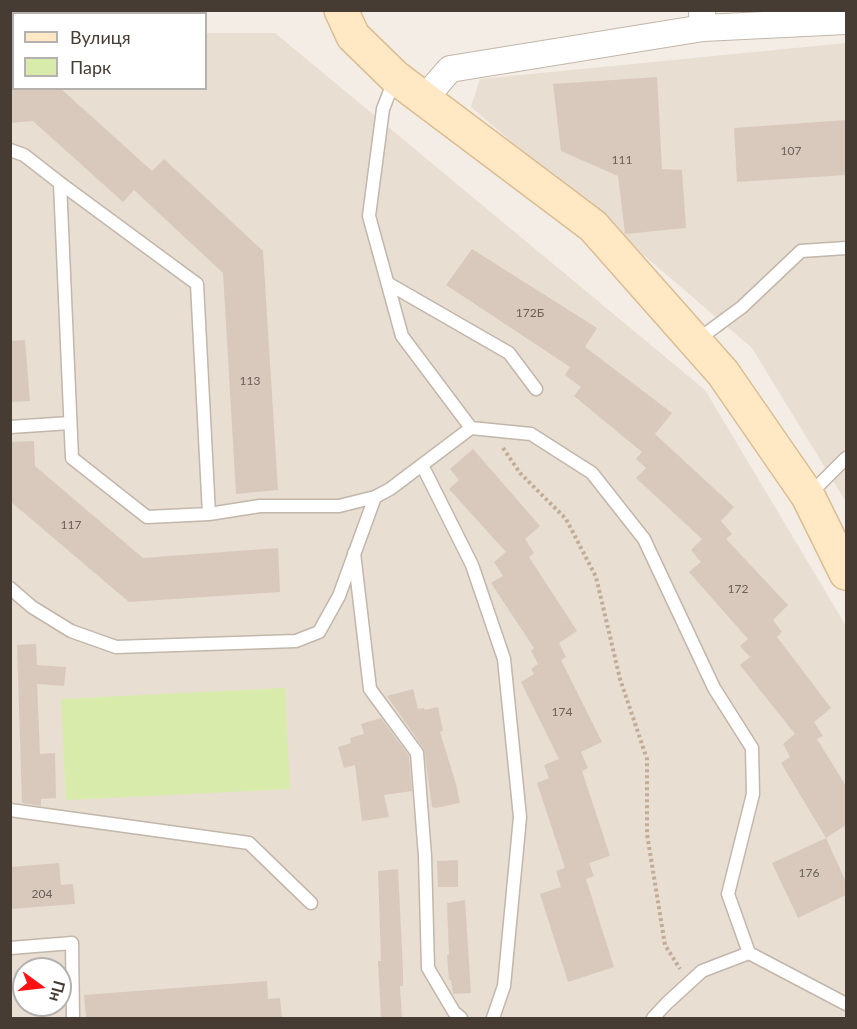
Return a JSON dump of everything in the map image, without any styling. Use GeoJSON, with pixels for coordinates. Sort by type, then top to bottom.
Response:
{"type":"FeatureCollection","features":[{"type":"Feature","properties":{"kind":"main road"},"geometry":{"type":"LineString","coordinates":[[341,10],[353,36],[395,77],[593,226],[723,373],[808,496],[846,573]]}},
{"type":"Feature","properties":{"kind":"street"},"geometry":{"type":"LineString","coordinates":[[424,99],[450,69],[702,19],[846,21]]}},
{"type":"Feature","properties":{"kind":"lane"},"geometry":{"type":"LineString","coordinates":[[395,77],[383,109],[369,216],[402,336],[471,428]]}},
{"type":"Feature","properties":{"kind":"lane"},"geometry":{"type":"LineString","coordinates":[[10,150],[24,155],[197,284],[208,514]]}},
{"type":"Feature","properties":{"kind":"lane"},"geometry":{"type":"LineString","coordinates":[[60,183],[72,458],[147,517],[208,514],[260,506],[339,506],[375,497],[390,489],[471,428],[531,434],[592,473],[644,539],[714,688],[752,748],[753,794],[728,894],[749,953],[846,1004]]}},
{"type":"Feature","properties":{"kind":"lane"},"geometry":{"type":"LineString","coordinates":[[695,342],[742,308],[801,251],[846,248]]}},
{"type":"Feature","properties":{"kind":"lane"},"geometry":{"type":"LineString","coordinates":[[389,284],[509,353],[536,389]]}},
{"type":"Feature","properties":{"kind":"lane"},"geometry":{"type":"LineString","coordinates":[[10,427],[70,423]]}},
{"type":"Feature","properties":{"kind":"lane"},"geometry":{"type":"LineString","coordinates":[[808,496],[846,458]]}},
{"type":"Feature","properties":{"kind":"lane"},"geometry":{"type":"LineString","coordinates":[[422,465],[472,565],[504,659],[520,817],[504,986],[493,1018]]}},
{"type":"Feature","properties":{"kind":"lane"},"geometry":{"type":"LineString","coordinates":[[10,588],[32,608],[71,632],[116,647],[297,641],[319,632],[339,596],[375,497]]}},
{"type":"Feature","properties":{"kind":"lane"},"geometry":{"type":"LineString","coordinates":[[354,553],[370,689],[417,753],[428,968],[454,1012],[461,1018]]}},
{"type":"Feature","properties":{"kind":"lane"},"geometry":{"type":"LineString","coordinates":[[10,810],[249,843],[311,903]]}},
{"type":"Feature","properties":{"kind":"lane"},"geometry":{"type":"LineString","coordinates":[[10,948],[72,944],[74,1018]]}},
{"type":"Feature","properties":{"kind":"lane"},"geometry":{"type":"LineString","coordinates":[[653,1018],[702,971],[749,953]]}},
{"type":"Feature","properties":{"kind":"path"},"geometry":{"type":"LineString","coordinates":[[491,430],[520,473],[566,519],[596,577],[620,680],[646,759],[647,834],[664,945],[689,983]]}},
{"type":"Feature","properties":{"kind":"shaded area"},"geometry":{"type":"Polygon","coordinates":[[[10,31],[12,31],[12,90],[207,90],[207,33],[275,33],[705,390],[846,626],[846,1018],[11,1018],[10,31]]]}},
{"type":"Feature","properties":{"kind":"shaded area"},"geometry":{"type":"Polygon","coordinates":[[[846,43],[846,502],[752,348],[471,107],[480,79],[846,43]]]}},
{"type":"Feature","properties":{"kind":"green space"},"geometry":{"type":"Polygon","coordinates":[[[285,688],[290,789],[66,800],[61,699],[285,688]]]}},
{"type":"Feature","properties":{"kind":"building"},"geometry":{"type":"Polygon","coordinates":[[[657,77],[662,169],[682,170],[686,228],[625,234],[618,176],[561,151],[553,84],[657,77]]]}},
{"type":"Feature","properties":{"kind":"building"},"geometry":{"type":"Polygon","coordinates":[[[10,88],[12,90],[62,90],[152,171],[164,159],[263,251],[278,490],[236,494],[223,273],[134,190],[123,202],[33,121],[10,123],[10,88]]]}},
{"type":"Feature","properties":{"kind":"building"},"geometry":{"type":"Polygon","coordinates":[[[846,120],[846,175],[737,182],[734,128],[846,120]]]}},
{"type":"Feature","properties":{"kind":"building"},"geometry":{"type":"Polygon","coordinates":[[[472,249],[597,328],[585,347],[672,413],[655,434],[734,507],[721,521],[732,534],[726,539],[788,605],[773,620],[782,632],[777,637],[831,708],[814,722],[823,736],[817,739],[846,786],[846,825],[826,838],[781,763],[790,757],[783,744],[795,734],[740,665],[750,657],[740,646],[748,639],[689,572],[701,562],[691,550],[702,539],[636,478],[646,468],[636,459],[642,452],[574,396],[581,387],[565,375],[570,367],[446,285],[472,249]]]}},
{"type":"Feature","properties":{"kind":"building"},"geometry":{"type":"Polygon","coordinates":[[[25,340],[30,401],[10,402],[10,341],[25,340]]]}},
{"type":"Feature","properties":{"kind":"building"},"geometry":{"type":"Polygon","coordinates":[[[34,441],[35,466],[143,558],[278,548],[280,592],[129,602],[10,501],[10,442],[34,441]]]}},
{"type":"Feature","properties":{"kind":"building"},"geometry":{"type":"Polygon","coordinates":[[[473,449],[540,526],[525,539],[534,553],[529,557],[577,631],[559,643],[566,657],[561,660],[602,742],[581,752],[588,768],[582,771],[610,856],[589,863],[594,876],[586,879],[614,967],[568,982],[540,894],[561,887],[556,871],[565,868],[537,783],[549,778],[544,765],[559,759],[521,682],[534,674],[531,669],[538,664],[531,651],[534,648],[491,583],[503,576],[494,562],[506,552],[449,489],[459,480],[450,469],[473,449]]]}},
{"type":"Feature","properties":{"kind":"building"},"geometry":{"type":"Polygon","coordinates":[[[36,644],[37,665],[66,667],[64,686],[37,684],[40,754],[55,753],[56,798],[41,799],[41,806],[22,803],[17,645],[36,644]]]}},
{"type":"Feature","properties":{"kind":"building"},"geometry":{"type":"Polygon","coordinates":[[[413,689],[418,709],[438,707],[443,731],[440,732],[460,803],[432,807],[424,749],[387,696],[413,689]]]}},
{"type":"Feature","properties":{"kind":"building"},"geometry":{"type":"Polygon","coordinates":[[[381,718],[409,756],[412,791],[384,795],[389,817],[362,821],[355,765],[344,768],[338,747],[351,743],[350,738],[364,734],[361,724],[381,718]]]}},
{"type":"Feature","properties":{"kind":"building"},"geometry":{"type":"Polygon","coordinates":[[[826,838],[846,882],[846,895],[798,918],[772,863],[826,838]]]}},
{"type":"Feature","properties":{"kind":"building"},"geometry":{"type":"Polygon","coordinates":[[[458,860],[458,887],[438,887],[437,861],[458,860]]]}},
{"type":"Feature","properties":{"kind":"building"},"geometry":{"type":"Polygon","coordinates":[[[59,863],[61,885],[73,884],[75,904],[10,909],[10,867],[59,863]]]}},
{"type":"Feature","properties":{"kind":"building"},"geometry":{"type":"Polygon","coordinates":[[[398,869],[403,972],[403,986],[400,986],[402,1018],[381,1018],[378,961],[381,961],[378,871],[398,869]]]}},
{"type":"Feature","properties":{"kind":"building"},"geometry":{"type":"Polygon","coordinates":[[[465,900],[471,993],[453,994],[451,980],[449,980],[447,955],[449,955],[447,903],[465,900]]]}},
{"type":"Feature","properties":{"kind":"building"},"geometry":{"type":"Polygon","coordinates":[[[267,981],[268,999],[280,998],[282,1018],[86,1018],[84,995],[267,981]]]}}]}
